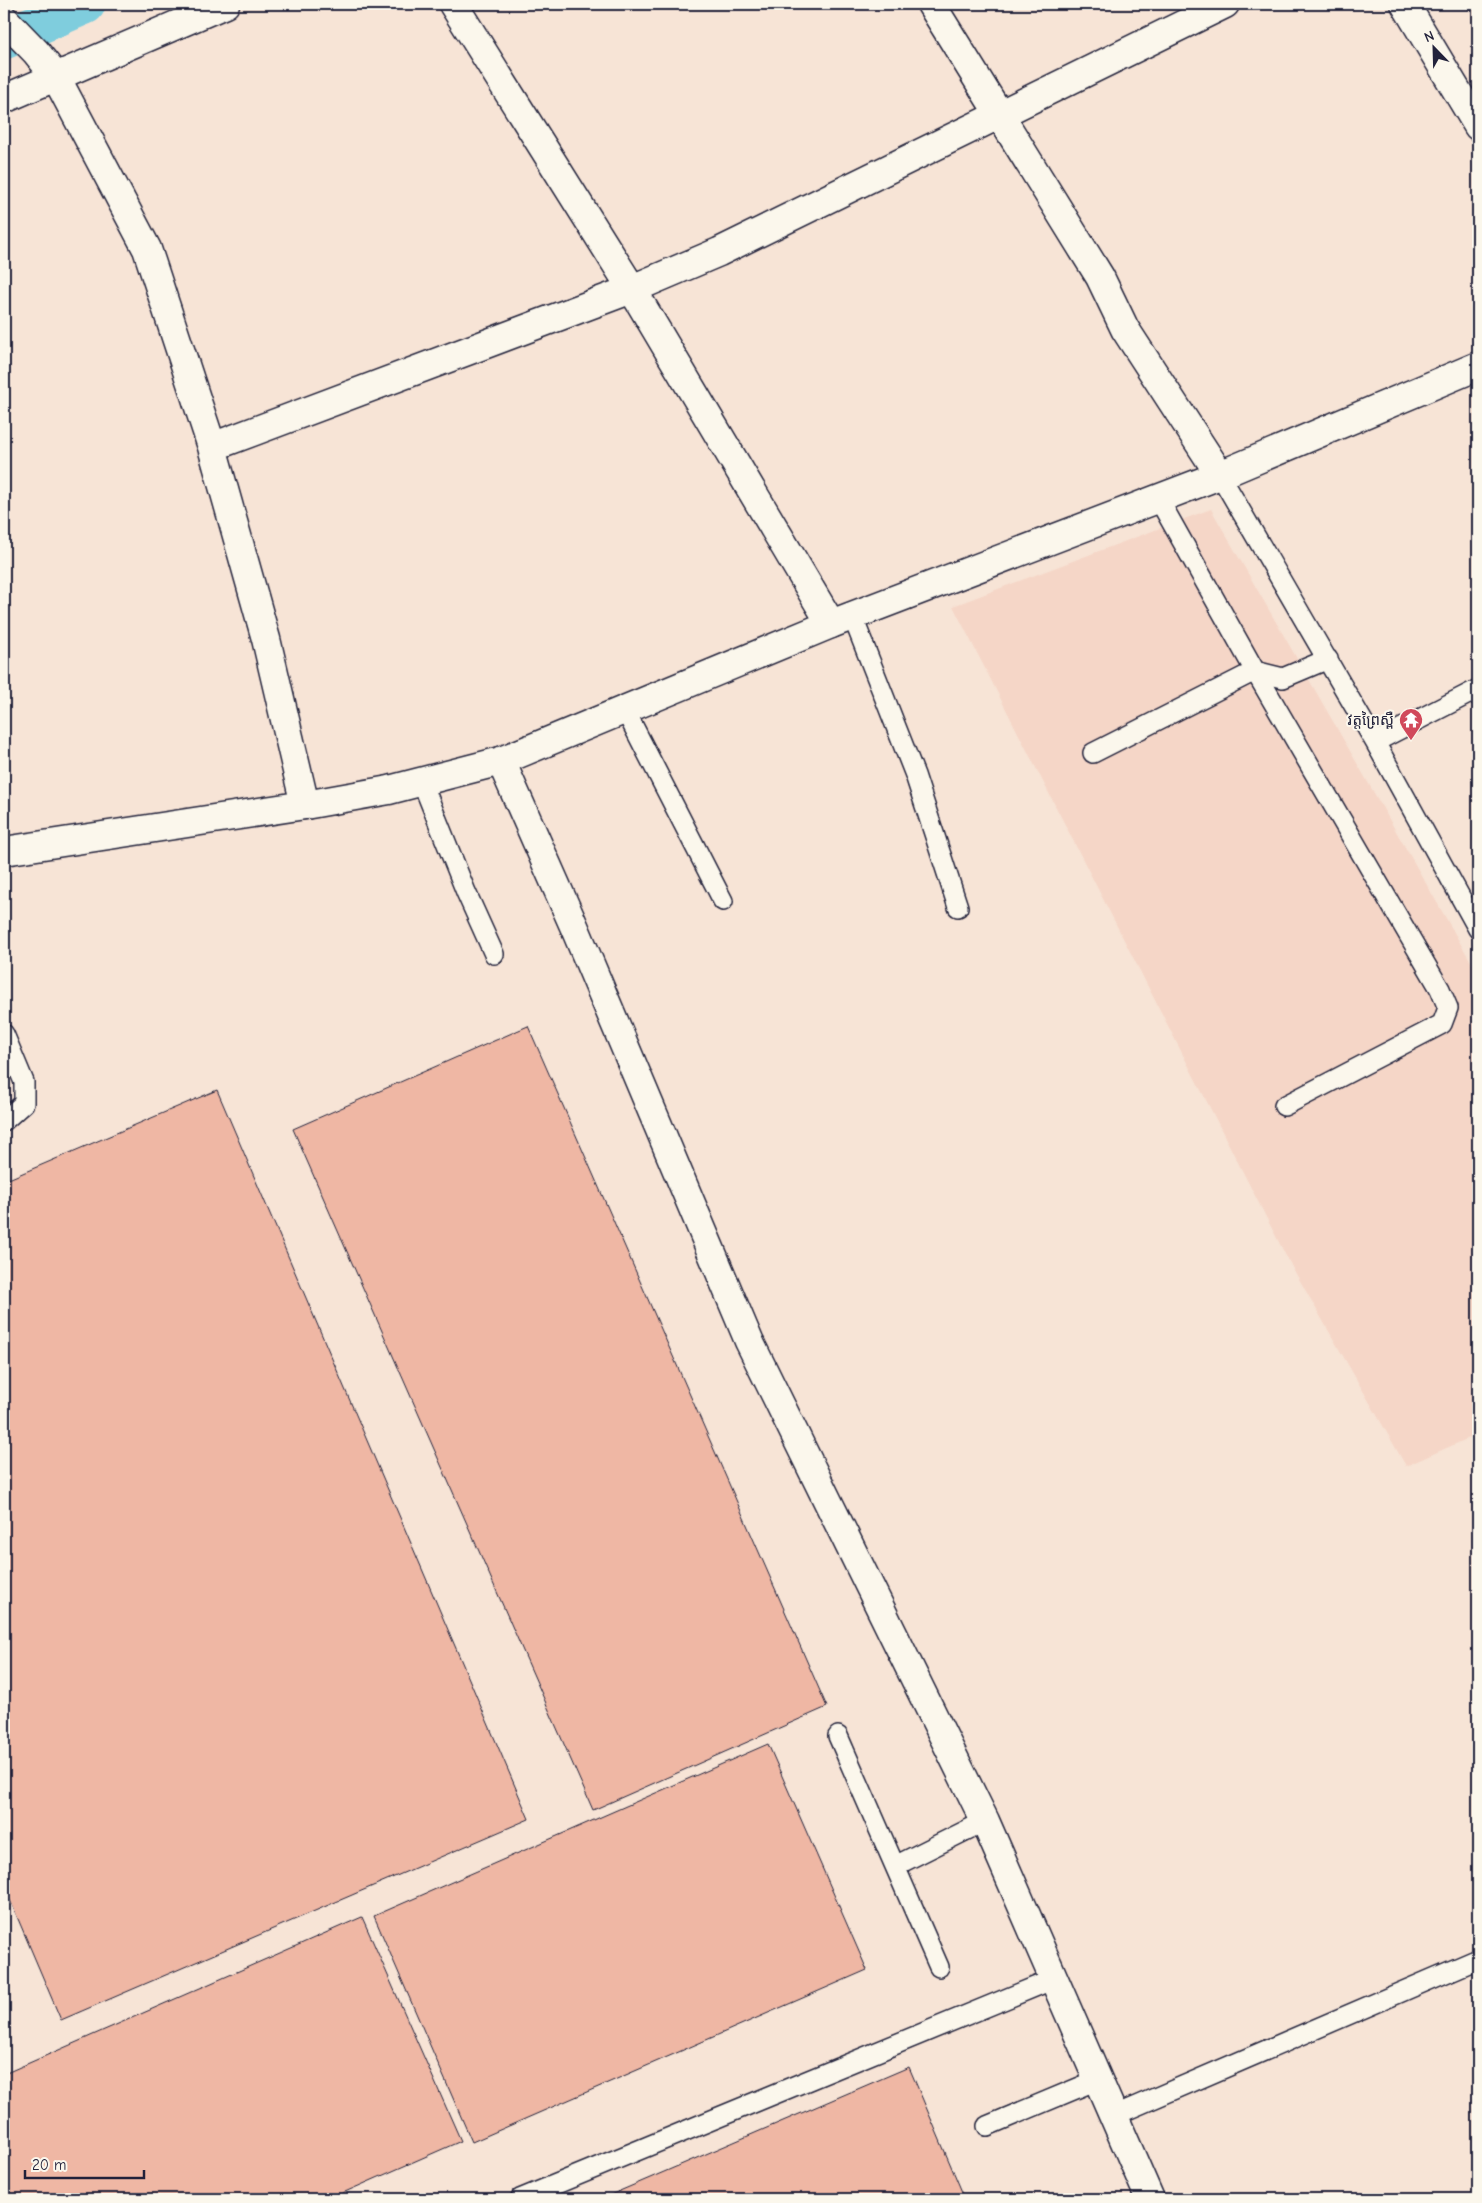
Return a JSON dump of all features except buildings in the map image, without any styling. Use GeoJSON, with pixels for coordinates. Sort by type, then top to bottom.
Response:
{"type":"FeatureCollection","features":[{"type":"Feature","properties":{"kind":"street"},"geometry":{"type":"LineString","coordinates":[[4,99],[226,4]]}},
{"type":"Feature","properties":{"kind":"street"},"geometry":{"type":"LineString","coordinates":[[453,4],[842,619]]}},
{"type":"Feature","properties":{"kind":"street"},"geometry":{"type":"LineString","coordinates":[[931,4],[1100,277],[1125,329],[1220,475]]}},
{"type":"Feature","properties":{"kind":"street"},"geometry":{"type":"LineString","coordinates":[[212,447],[632,288],[719,252],[1226,4]]}},
{"type":"Feature","properties":{"kind":"street"},"geometry":{"type":"LineString","coordinates":[[1405,4],[1478,126]]}},
{"type":"Feature","properties":{"kind":"street"},"geometry":{"type":"LineString","coordinates":[[5,20],[36,52],[56,77],[147,249],[212,447],[266,639],[305,805]]}},
{"type":"Feature","properties":{"kind":"street"},"geometry":{"type":"LineString","coordinates":[[4,851],[305,805],[389,790],[501,761],[842,619],[1220,475],[1478,366]]}},
{"type":"Feature","properties":{"kind":"street"},"geometry":{"type":"LineString","coordinates":[[501,761],[574,926],[749,1341],[985,1821],[1054,1978],[1096,2080],[1150,2199]]}},
{"type":"Feature","properties":{"kind":"lane"},"geometry":{"type":"LineString","coordinates":[[1220,475],[1328,659],[1478,929]]}},
{"type":"Feature","properties":{"kind":"lane"},"geometry":{"type":"LineString","coordinates":[[1158,498],[1255,671],[1440,989],[1448,1008],[1442,1024],[1284,1106]]}},
{"type":"Feature","properties":{"kind":"lane"},"geometry":{"type":"LineString","coordinates":[[842,619],[915,776],[958,907]]}},
{"type":"Feature","properties":{"kind":"lane"},"geometry":{"type":"LineString","coordinates":[[1093,753],[1255,671],[1283,678],[1328,659]]}},
{"type":"Feature","properties":{"kind":"lane"},"geometry":{"type":"LineString","coordinates":[[1375,742],[1478,689]]}},
{"type":"Feature","properties":{"kind":"lane"},"geometry":{"type":"LineString","coordinates":[[625,710],[722,901]]}},
{"type":"Feature","properties":{"kind":"lane"},"geometry":{"type":"LineString","coordinates":[[422,782],[466,892],[494,954]]}},
{"type":"Feature","properties":{"kind":"lane"},"geometry":{"type":"LineString","coordinates":[[4,1034],[24,1082],[24,1102],[4,1122]]}},
{"type":"Feature","properties":{"kind":"lane"},"geometry":{"type":"LineString","coordinates":[[838,1736],[939,1967]]}},
{"type":"Feature","properties":{"kind":"lane"},"geometry":{"type":"LineString","coordinates":[[895,1866],[985,1821]]}},
{"type":"Feature","properties":{"kind":"lane"},"geometry":{"type":"LineString","coordinates":[[1113,2116],[1478,1959]]}},
{"type":"Feature","properties":{"kind":"lane"},"geometry":{"type":"LineString","coordinates":[[520,2199],[1054,1978]]}},
{"type":"Feature","properties":{"kind":"lane"},"geometry":{"type":"LineString","coordinates":[[987,2126],[1096,2080]]}},
{"type":"Feature","properties":{"kind":"shaded area"},"geometry":{"type":"Polygon","coordinates":[[[1211,509],[1478,974],[1478,1434],[1406,1466],[1287,1258],[953,606],[1211,509]]]}},
{"type":"Feature","properties":{"kind":"waterway"},"geometry":{"type":"LineString","coordinates":[[4,39],[85,4]]}},
{"type":"Feature","properties":{"kind":"place","name":"វត្តព្រៃស្ពឺ"},"geometry":{"type":"Point","coordinates":[1411,741]}}]}
